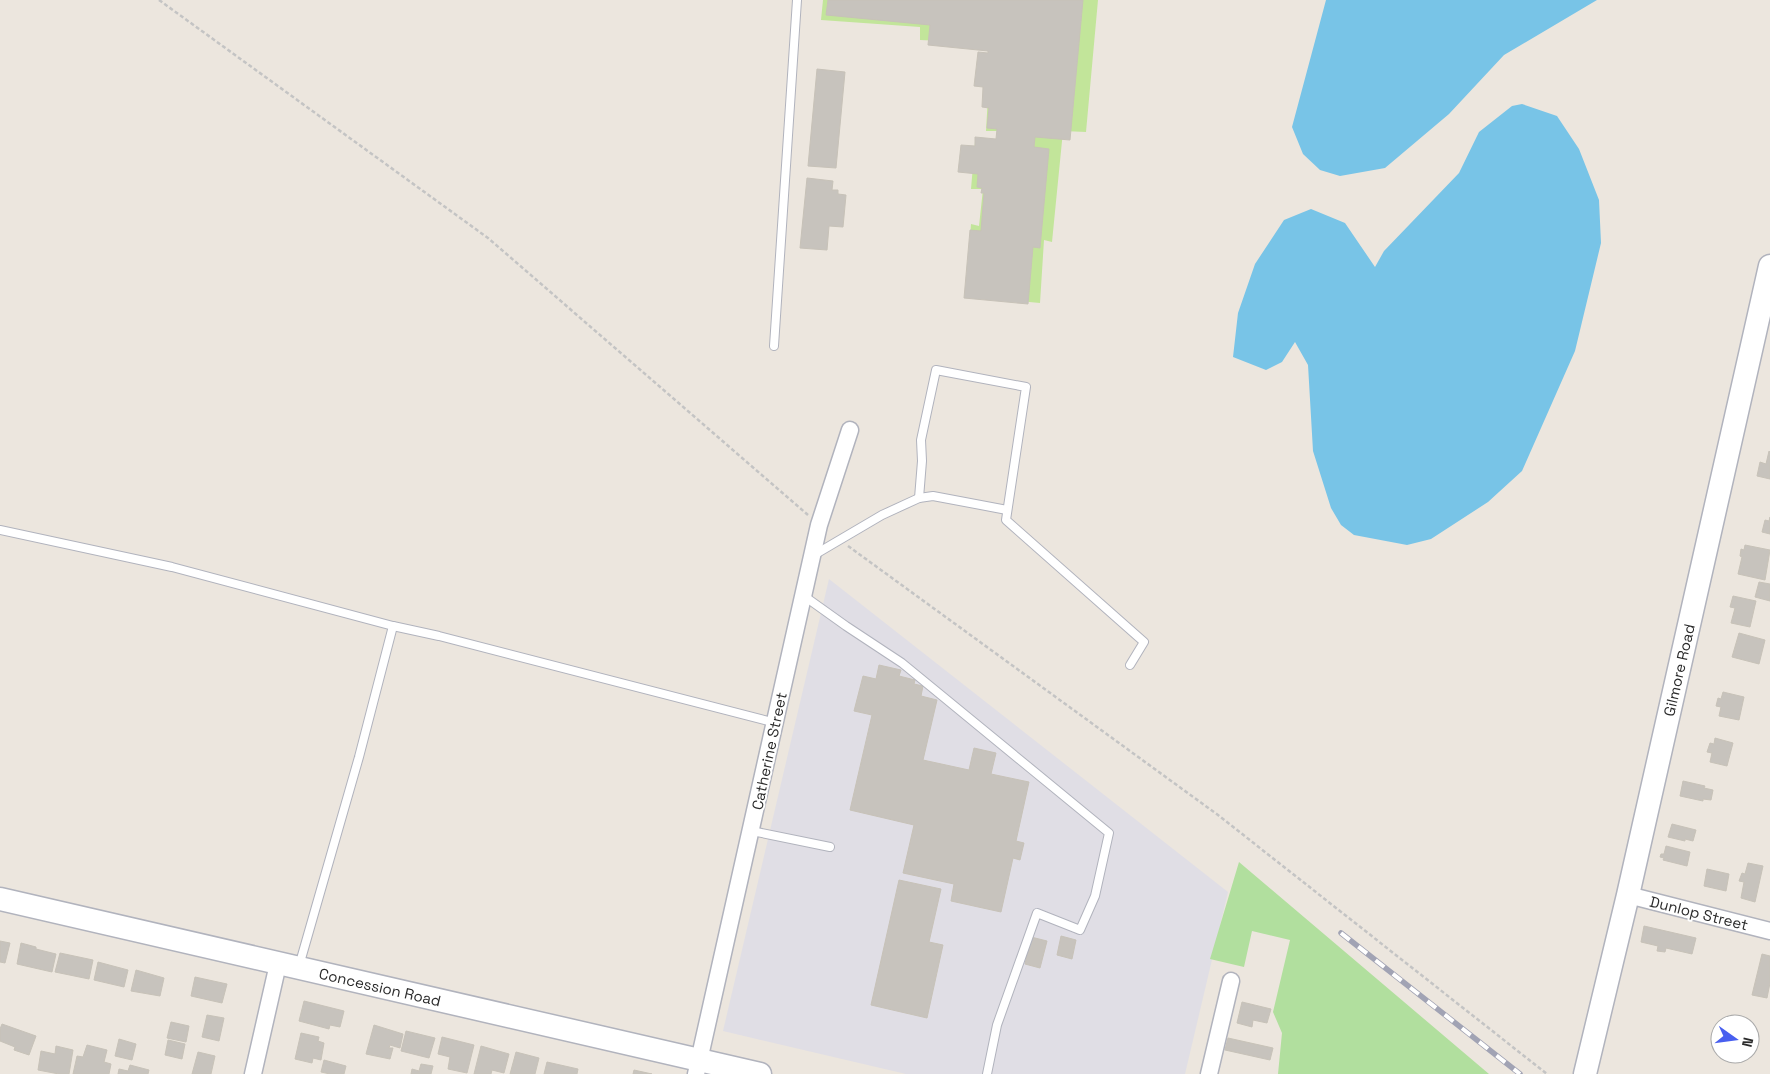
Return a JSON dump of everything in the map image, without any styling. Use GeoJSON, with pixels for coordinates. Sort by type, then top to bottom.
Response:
{"type":"FeatureCollection","features":[{"type":"Feature","properties":{"kind":"main road","name":"Gilmore Road"},"geometry":{"type":"LineString","coordinates":[[1585,1074],[1628,896],[1770,266]]}},
{"type":"Feature","properties":{"kind":"main road","name":"Concession Road"},"geometry":{"type":"LineString","coordinates":[[0,899],[289,966],[698,1067],[760,1074]]}},
{"type":"Feature","properties":{"kind":"street","name":"Catherine Street"},"geometry":{"type":"LineString","coordinates":[[698,1067],[812,556],[850,430]]}},
{"type":"Feature","properties":{"kind":"street","name":"Dunlop Street"},"geometry":{"type":"LineString","coordinates":[[1628,896],[1770,930]]}},
{"type":"Feature","properties":{"kind":"street"},"geometry":{"type":"LineString","coordinates":[[253,1074],[289,966]]}},
{"type":"Feature","properties":{"kind":"street"},"geometry":{"type":"LineString","coordinates":[[1209,1074],[1231,981]]}},
{"type":"Feature","properties":{"kind":"lane"},"geometry":{"type":"LineString","coordinates":[[774,346],[797,0]]}},
{"type":"Feature","properties":{"kind":"lane"},"geometry":{"type":"LineString","coordinates":[[919,498],[922,461],[921,440],[936,370],[1026,387],[1006,520],[1144,642],[1130,665]]}},
{"type":"Feature","properties":{"kind":"lane"},"geometry":{"type":"LineString","coordinates":[[812,556],[882,515],[919,498],[934,496],[1008,510]]}},
{"type":"Feature","properties":{"kind":"lane"},"geometry":{"type":"LineString","coordinates":[[0,530],[172,567],[393,626],[439,636],[776,723]]}},
{"type":"Feature","properties":{"kind":"lane"},"geometry":{"type":"LineString","coordinates":[[804,596],[902,663],[1109,833],[1095,896],[1080,930],[1037,913],[997,1025],[987,1074]]}},
{"type":"Feature","properties":{"kind":"lane"},"geometry":{"type":"LineString","coordinates":[[289,966],[359,757],[393,626]]}},
{"type":"Feature","properties":{"kind":"lane"},"geometry":{"type":"LineString","coordinates":[[752,831],[830,847]]}},
{"type":"Feature","properties":{"kind":"path"},"geometry":{"type":"LineString","coordinates":[[159,0],[488,238],[820,525]]}},
{"type":"Feature","properties":{"kind":"path"},"geometry":{"type":"LineString","coordinates":[[839,540],[1218,815],[1547,1074]]}},
{"type":"Feature","properties":{"kind":"shaded area"},"geometry":{"type":"Polygon","coordinates":[[[829,579],[1228,892],[1185,1074],[906,1074],[723,1031],[829,579]]]}},
{"type":"Feature","properties":{"kind":"green space"},"geometry":{"type":"Polygon","coordinates":[[[823,0],[1098,0],[1086,132],[1063,131],[1052,242],[1044,240],[1040,303],[966,296],[971,224],[979,226],[983,189],[971,189],[975,142],[1002,145],[1002,131],[986,131],[991,43],[920,40],[920,27],[821,20],[823,0]]]}},
{"type":"Feature","properties":{"kind":"green space"},"geometry":{"type":"Polygon","coordinates":[[[1239,862],[1489,1074],[1278,1074],[1282,1033],[1273,1012],[1290,940],[1252,931],[1244,967],[1210,959],[1239,862]]]}},
{"type":"Feature","properties":{"kind":"water"},"geometry":{"type":"Polygon","coordinates":[[[1326,0],[1597,0],[1504,55],[1449,114],[1385,168],[1340,176],[1320,170],[1303,154],[1292,127],[1326,0]]]}},
{"type":"Feature","properties":{"kind":"water"},"geometry":{"type":"Polygon","coordinates":[[[1522,104],[1557,116],[1579,149],[1599,200],[1601,243],[1575,351],[1522,471],[1488,502],[1431,539],[1407,545],[1354,535],[1341,525],[1331,508],[1313,451],[1308,365],[1295,342],[1282,362],[1266,370],[1233,357],[1238,313],[1255,264],[1284,220],[1311,209],[1345,223],[1375,267],[1384,251],[1459,173],[1479,132],[1512,106],[1522,104]]]}},
{"type":"Feature","properties":{"kind":"building"},"geometry":{"type":"Polygon","coordinates":[[[828,0],[1083,0],[1070,140],[1035,137],[1034,147],[1049,149],[1040,248],[1033,247],[1028,304],[964,298],[970,230],[981,231],[984,193],[981,193],[982,188],[977,187],[978,174],[958,172],[961,145],[975,146],[975,137],[996,139],[997,129],[987,128],[989,108],[982,107],[983,87],[974,86],[978,52],[988,53],[988,51],[928,45],[930,25],[826,15],[828,0]]]}},
{"type":"Feature","properties":{"kind":"building"},"geometry":{"type":"Polygon","coordinates":[[[817,69],[845,72],[836,168],[808,166],[817,69]]]}},
{"type":"Feature","properties":{"kind":"building"},"geometry":{"type":"Polygon","coordinates":[[[807,178],[833,181],[832,190],[838,190],[838,194],[846,195],[843,227],[829,226],[827,250],[800,248],[807,178]]]}},
{"type":"Feature","properties":{"kind":"building"},"geometry":{"type":"Polygon","coordinates":[[[1769,451],[1770,479],[1757,476],[1760,462],[1766,464],[1769,451]]]}},
{"type":"Feature","properties":{"kind":"building"},"geometry":{"type":"Polygon","coordinates":[[[1770,517],[1770,534],[1762,532],[1765,520],[1769,521],[1770,517]]]}},
{"type":"Feature","properties":{"kind":"building"},"geometry":{"type":"Polygon","coordinates":[[[1745,545],[1770,550],[1765,580],[1738,574],[1742,557],[1740,556],[1741,549],[1744,550],[1745,545]]]}},
{"type":"Feature","properties":{"kind":"building"},"geometry":{"type":"Polygon","coordinates":[[[1759,582],[1770,584],[1770,601],[1755,597],[1759,582]]]}},
{"type":"Feature","properties":{"kind":"building"},"geometry":{"type":"Polygon","coordinates":[[[1733,596],[1756,601],[1750,627],[1731,623],[1735,608],[1730,607],[1733,596]]]}},
{"type":"Feature","properties":{"kind":"building"},"geometry":{"type":"Polygon","coordinates":[[[1739,633],[1765,640],[1759,664],[1732,657],[1739,633]]]}},
{"type":"Feature","properties":{"kind":"building"},"geometry":{"type":"Polygon","coordinates":[[[879,665],[901,670],[899,676],[915,680],[914,684],[923,686],[921,696],[937,700],[923,760],[969,770],[974,748],[996,753],[991,774],[1029,782],[1016,841],[1024,843],[1020,860],[1013,858],[1001,912],[951,901],[954,884],[903,873],[914,825],[850,810],[872,715],[854,711],[863,676],[876,679],[879,665]]]}},
{"type":"Feature","properties":{"kind":"building"},"geometry":{"type":"Polygon","coordinates":[[[1723,692],[1744,697],[1739,720],[1719,716],[1721,707],[1716,706],[1718,698],[1721,699],[1723,692]]]}},
{"type":"Feature","properties":{"kind":"building"},"geometry":{"type":"Polygon","coordinates":[[[1715,738],[1733,743],[1727,766],[1710,762],[1712,753],[1707,752],[1710,743],[1714,744],[1715,738]]]}},
{"type":"Feature","properties":{"kind":"building"},"geometry":{"type":"Polygon","coordinates":[[[1683,781],[1705,786],[1704,788],[1713,790],[1711,800],[1703,799],[1703,801],[1680,796],[1683,781]]]}},
{"type":"Feature","properties":{"kind":"building"},"geometry":{"type":"Polygon","coordinates":[[[1672,824],[1696,830],[1693,841],[1668,837],[1672,824]]]}},
{"type":"Feature","properties":{"kind":"building"},"geometry":{"type":"Polygon","coordinates":[[[1666,846],[1690,852],[1687,866],[1663,860],[1664,858],[1660,857],[1661,854],[1664,854],[1666,846]]]}},
{"type":"Feature","properties":{"kind":"building"},"geometry":{"type":"Polygon","coordinates":[[[1748,863],[1763,866],[1755,902],[1741,898],[1744,882],[1739,881],[1742,873],[1745,874],[1748,863]]]}},
{"type":"Feature","properties":{"kind":"building"},"geometry":{"type":"Polygon","coordinates":[[[1707,869],[1729,874],[1726,891],[1704,886],[1707,869]]]}},
{"type":"Feature","properties":{"kind":"building"},"geometry":{"type":"Polygon","coordinates":[[[899,880],[941,889],[929,942],[943,945],[927,1018],[871,1005],[899,880]]]}},
{"type":"Feature","properties":{"kind":"building"},"geometry":{"type":"Polygon","coordinates":[[[1644,926],[1696,938],[1692,954],[1666,948],[1665,952],[1657,951],[1658,946],[1641,942],[1644,926]]]}},
{"type":"Feature","properties":{"kind":"building"},"geometry":{"type":"Polygon","coordinates":[[[1061,936],[1076,940],[1072,959],[1057,955],[1061,936]]]}},
{"type":"Feature","properties":{"kind":"building"},"geometry":{"type":"Polygon","coordinates":[[[1031,937],[1047,941],[1040,968],[1025,964],[1031,937]]]}},
{"type":"Feature","properties":{"kind":"building"},"geometry":{"type":"Polygon","coordinates":[[[0,941],[10,943],[5,963],[0,962],[0,941]]]}},
{"type":"Feature","properties":{"kind":"building"},"geometry":{"type":"Polygon","coordinates":[[[21,943],[56,954],[52,972],[17,964],[21,943]]]}},
{"type":"Feature","properties":{"kind":"building"},"geometry":{"type":"Polygon","coordinates":[[[60,953],[93,960],[89,979],[55,972],[60,953]]]}},
{"type":"Feature","properties":{"kind":"building"},"geometry":{"type":"Polygon","coordinates":[[[1762,954],[1770,956],[1770,983],[1767,998],[1752,995],[1762,954]]]}},
{"type":"Feature","properties":{"kind":"building"},"geometry":{"type":"Polygon","coordinates":[[[98,962],[128,970],[124,987],[94,980],[98,962]]]}},
{"type":"Feature","properties":{"kind":"building"},"geometry":{"type":"Polygon","coordinates":[[[136,970],[164,978],[160,996],[131,991],[136,970]]]}},
{"type":"Feature","properties":{"kind":"building"},"geometry":{"type":"Polygon","coordinates":[[[195,977],[227,984],[222,1003],[191,996],[195,977]]]}},
{"type":"Feature","properties":{"kind":"building"},"geometry":{"type":"Polygon","coordinates":[[[304,1001],[344,1011],[340,1027],[330,1025],[329,1029],[299,1021],[304,1001]]]}},
{"type":"Feature","properties":{"kind":"building"},"geometry":{"type":"Polygon","coordinates":[[[1242,1002],[1271,1009],[1267,1023],[1253,1020],[1252,1027],[1237,1023],[1242,1002]]]}},
{"type":"Feature","properties":{"kind":"building"},"geometry":{"type":"Polygon","coordinates":[[[207,1015],[224,1018],[219,1041],[202,1037],[207,1015]]]}},
{"type":"Feature","properties":{"kind":"building"},"geometry":{"type":"Polygon","coordinates":[[[171,1022],[189,1026],[186,1042],[167,1038],[171,1022]]]}},
{"type":"Feature","properties":{"kind":"building"},"geometry":{"type":"Polygon","coordinates":[[[2,1024],[36,1036],[29,1055],[14,1050],[15,1047],[0,1041],[2,1024]]]}},
{"type":"Feature","properties":{"kind":"building"},"geometry":{"type":"Polygon","coordinates":[[[374,1025],[403,1034],[400,1048],[390,1045],[389,1048],[393,1048],[390,1059],[366,1054],[374,1025]]]}},
{"type":"Feature","properties":{"kind":"building"},"geometry":{"type":"Polygon","coordinates":[[[406,1031],[435,1038],[429,1058],[401,1051],[406,1031]]]}},
{"type":"Feature","properties":{"kind":"building"},"geometry":{"type":"Polygon","coordinates":[[[301,1033],[319,1037],[318,1041],[324,1043],[321,1060],[313,1058],[312,1063],[295,1059],[301,1033]]]}},
{"type":"Feature","properties":{"kind":"building"},"geometry":{"type":"Polygon","coordinates":[[[442,1037],[474,1045],[467,1073],[448,1069],[450,1057],[438,1054],[442,1037]]]}},
{"type":"Feature","properties":{"kind":"building"},"geometry":{"type":"Polygon","coordinates":[[[1228,1038],[1273,1048],[1270,1060],[1225,1050],[1228,1038]]]}},
{"type":"Feature","properties":{"kind":"building"},"geometry":{"type":"Polygon","coordinates":[[[119,1039],[136,1044],[132,1060],[115,1056],[119,1039]]]}},
{"type":"Feature","properties":{"kind":"building"},"geometry":{"type":"Polygon","coordinates":[[[168,1040],[185,1044],[182,1059],[165,1055],[168,1040]]]}},
{"type":"Feature","properties":{"kind":"building"},"geometry":{"type":"Polygon","coordinates":[[[87,1045],[107,1050],[104,1062],[111,1064],[109,1074],[73,1074],[77,1056],[83,1057],[87,1045]]]}},
{"type":"Feature","properties":{"kind":"building"},"geometry":{"type":"Polygon","coordinates":[[[56,1046],[73,1050],[69,1074],[38,1070],[41,1051],[55,1054],[56,1046]]]}},
{"type":"Feature","properties":{"kind":"building"},"geometry":{"type":"Polygon","coordinates":[[[481,1046],[509,1054],[504,1073],[492,1070],[491,1074],[474,1074],[481,1046]]]}},
{"type":"Feature","properties":{"kind":"building"},"geometry":{"type":"Polygon","coordinates":[[[198,1052],[215,1056],[211,1074],[192,1074],[198,1052]]]}},
{"type":"Feature","properties":{"kind":"building"},"geometry":{"type":"Polygon","coordinates":[[[516,1052],[539,1058],[535,1074],[510,1074],[516,1052]]]}},
{"type":"Feature","properties":{"kind":"building"},"geometry":{"type":"Polygon","coordinates":[[[324,1060],[346,1066],[344,1074],[321,1072],[324,1060]]]}},
{"type":"Feature","properties":{"kind":"building"},"geometry":{"type":"Polygon","coordinates":[[[547,1062],[578,1069],[577,1074],[544,1074],[547,1062]]]}},
{"type":"Feature","properties":{"kind":"building"},"geometry":{"type":"Polygon","coordinates":[[[421,1064],[433,1066],[431,1074],[411,1074],[412,1069],[419,1071],[421,1064]]]}},
{"type":"Feature","properties":{"kind":"building"},"geometry":{"type":"Polygon","coordinates":[[[130,1065],[149,1070],[148,1074],[118,1074],[119,1069],[128,1071],[130,1065]]]}},
{"type":"Feature","properties":{"kind":"building"},"geometry":{"type":"Polygon","coordinates":[[[634,1070],[652,1074],[633,1074],[634,1070]]]}},
{"type":"Feature","properties":{"kind":"railway"},"geometry":{"type":"LineString","coordinates":[[1341,933],[1520,1074]]}}]}
